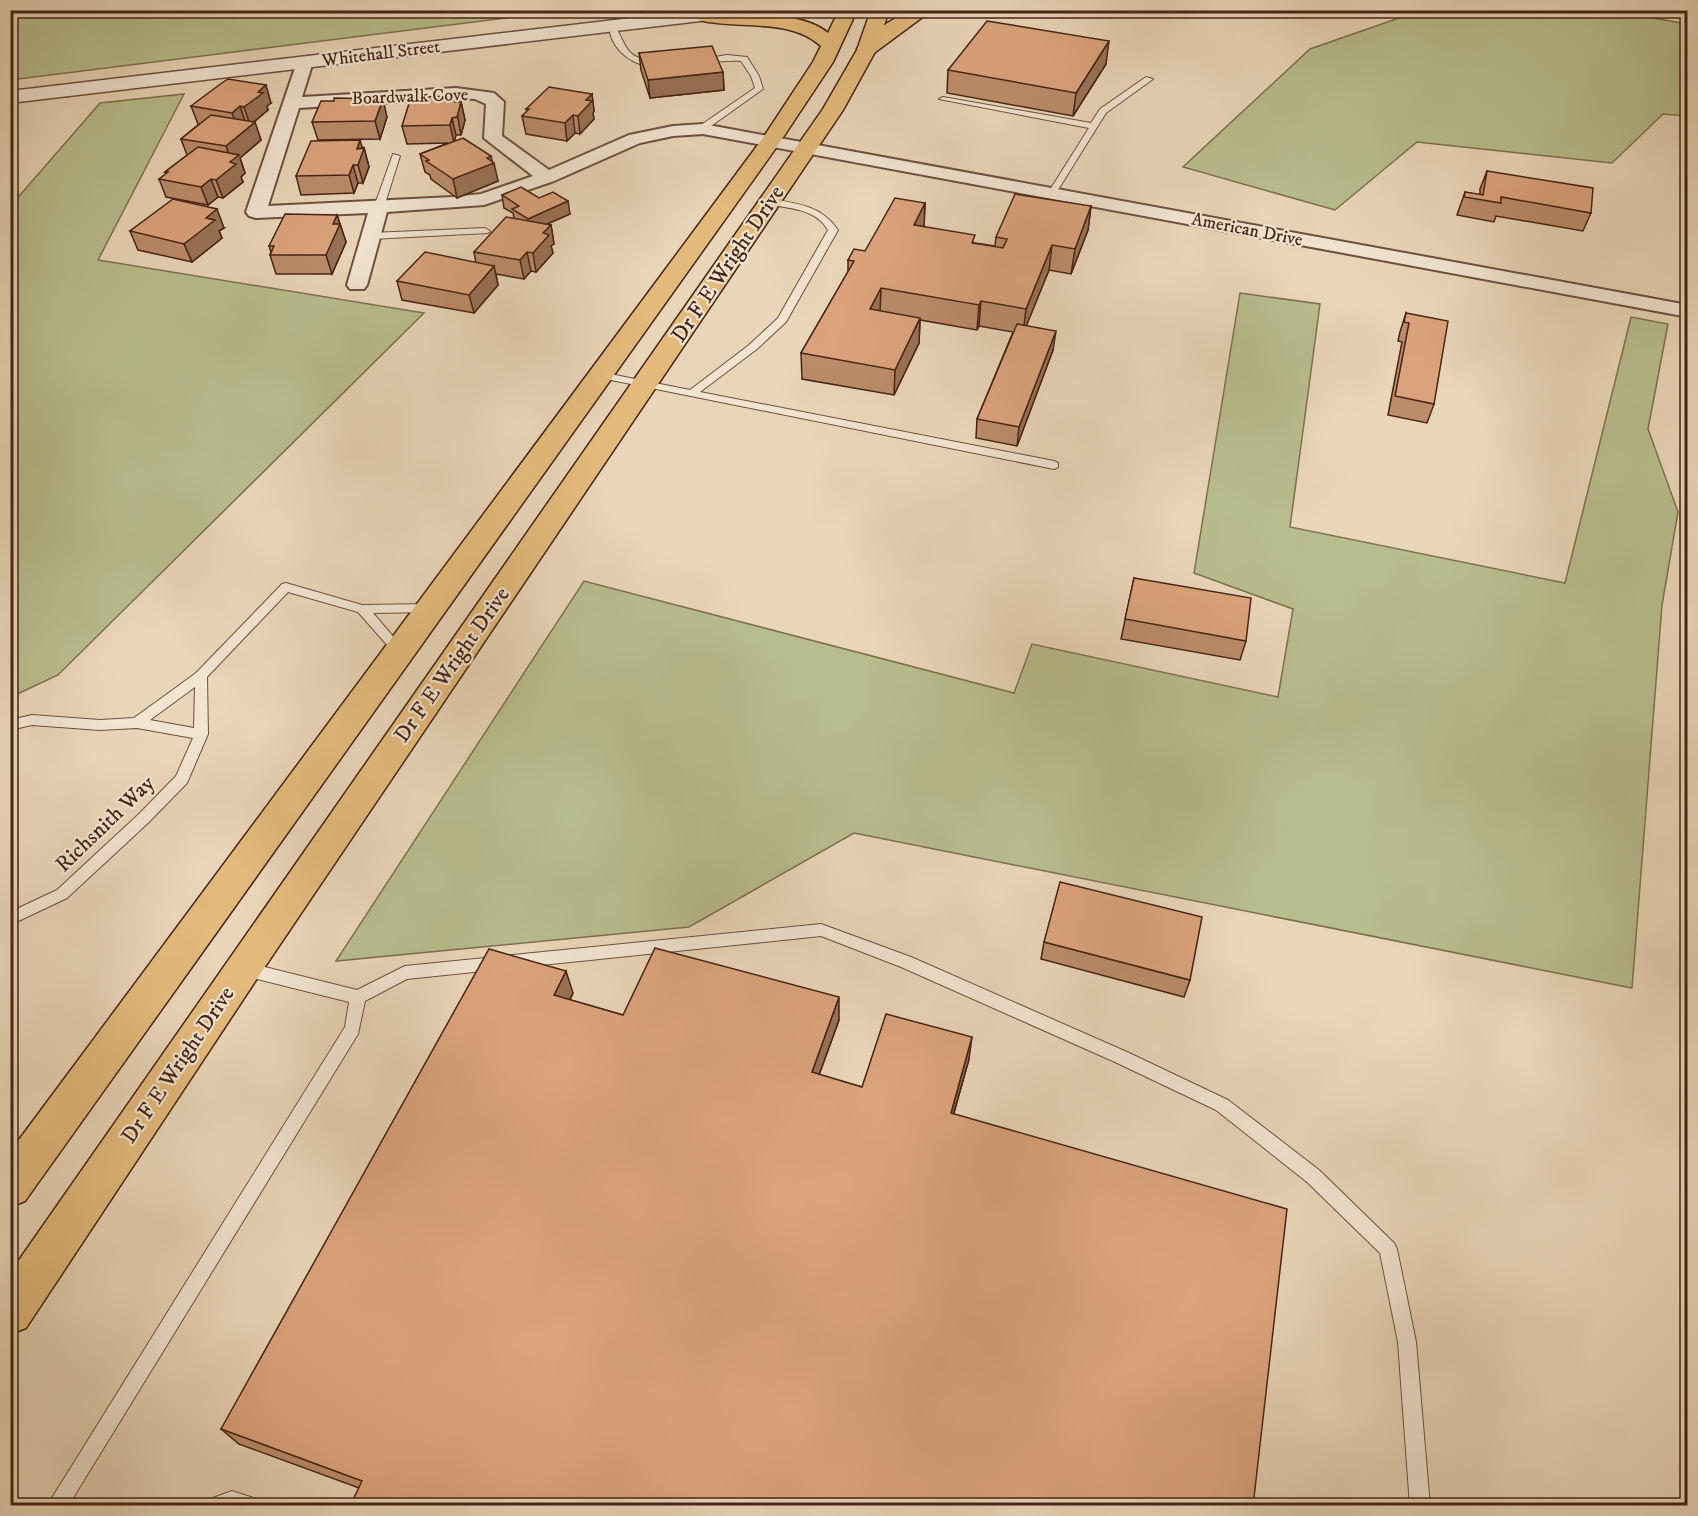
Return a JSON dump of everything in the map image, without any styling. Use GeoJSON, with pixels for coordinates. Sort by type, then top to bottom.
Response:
{"type":"FeatureCollection","features":[{"type":"Feature","properties":{"kind":"main road"},"geometry":{"type":"LineString","coordinates":[[10,1187],[771,141],[823,62],[848,10]]}},
{"type":"Feature","properties":{"kind":"main road","name":"Dr F E Wright Drive"},"geometry":{"type":"LineString","coordinates":[[10,1312],[833,110],[867,50],[877,27],[880,10]]}},
{"type":"Feature","properties":{"kind":"main road"},"geometry":{"type":"LineString","coordinates":[[867,50],[893,28],[923,10]]}},
{"type":"Feature","properties":{"kind":"main road"},"geometry":{"type":"LineString","coordinates":[[705,16],[792,24],[816,32],[831,45]]}},
{"type":"Feature","properties":{"kind":"main road"},"geometry":{"type":"LineString","coordinates":[[397,745],[394,718],[449,640],[449,630],[430,608]]}},
{"type":"Feature","properties":{"kind":"street","name":"Whitehall Street"},"geometry":{"type":"LineString","coordinates":[[10,97],[751,10]]}},
{"type":"Feature","properties":{"kind":"street"},"geometry":{"type":"LineString","coordinates":[[305,62],[256,212],[452,204],[483,199],[547,177],[635,139],[673,131],[701,129],[807,148]]}},
{"type":"Feature","properties":{"kind":"street","name":"Boardwalk Cove"},"geometry":{"type":"LineString","coordinates":[[292,103],[456,93],[488,97],[495,102],[493,138],[547,177]]}},
{"type":"Feature","properties":{"kind":"street","name":"American Drive"},"geometry":{"type":"LineString","coordinates":[[807,148],[1688,311]]}},
{"type":"Feature","properties":{"kind":"street"},"geometry":{"type":"LineString","coordinates":[[357,285],[379,207]]}},
{"type":"Feature","properties":{"kind":"lane"},"geometry":{"type":"LineString","coordinates":[[612,27],[624,55],[642,64],[673,64]]}},
{"type":"Feature","properties":{"kind":"lane"},"geometry":{"type":"LineString","coordinates":[[694,61],[727,57],[744,59],[755,76],[759,89],[701,129]]}},
{"type":"Feature","properties":{"kind":"lane"},"geometry":{"type":"LineString","coordinates":[[1052,193],[1103,111],[1149,79]]}},
{"type":"Feature","properties":{"kind":"lane"},"geometry":{"type":"LineString","coordinates":[[944,99],[1094,126]]}},
{"type":"Feature","properties":{"kind":"lane"},"geometry":{"type":"LineString","coordinates":[[379,207],[396,156]]}},
{"type":"Feature","properties":{"kind":"lane"},"geometry":{"type":"LineString","coordinates":[[692,393],[753,347],[782,320],[833,230],[827,218],[807,208],[771,202]]}},
{"type":"Feature","properties":{"kind":"lane"},"geometry":{"type":"LineString","coordinates":[[371,236],[484,231]]}},
{"type":"Feature","properties":{"kind":"lane"},"geometry":{"type":"LineString","coordinates":[[600,375],[1054,465]]}},
{"type":"Feature","properties":{"kind":"lane"},"geometry":{"type":"LineString","coordinates":[[137,723],[201,676],[286,587],[362,609],[430,608]]}},
{"type":"Feature","properties":{"kind":"lane"},"geometry":{"type":"LineString","coordinates":[[362,609],[399,651]]}},
{"type":"Feature","properties":{"kind":"lane","name":"Richsnith Way"},"geometry":{"type":"LineString","coordinates":[[10,919],[62,894],[144,818],[182,779],[201,734],[201,676]]}},
{"type":"Feature","properties":{"kind":"lane"},"geometry":{"type":"LineString","coordinates":[[10,725],[32,720],[100,725],[137,723],[201,734]]}},
{"type":"Feature","properties":{"kind":"lane"},"geometry":{"type":"LineString","coordinates":[[243,969],[358,998],[405,973],[821,930],[906,962],[1222,1105],[1313,1176],[1388,1249],[1407,1342],[1420,1506]]}},
{"type":"Feature","properties":{"kind":"lane"},"geometry":{"type":"LineString","coordinates":[[65,1503],[352,1029],[358,998]]}},
{"type":"Feature","properties":{"kind":"lane"},"geometry":{"type":"LineString","coordinates":[[218,1506],[232,1501],[249,1506]]}},
{"type":"Feature","properties":{"kind":"green space"},"geometry":{"type":"Polygon","coordinates":[[[11,10],[562,10],[562,11],[11,80],[11,10]]]}},
{"type":"Feature","properties":{"kind":"green space"},"geometry":{"type":"Polygon","coordinates":[[[1419,11],[1647,11],[1642,16],[1687,24],[1687,116],[1663,114],[1612,163],[1417,142],[1335,210],[1183,167],[1310,49],[1419,11]]]}},
{"type":"Feature","properties":{"kind":"green space"},"geometry":{"type":"Polygon","coordinates":[[[184,94],[98,260],[424,313],[58,675],[11,697],[11,202],[14,202],[100,103],[184,94]]]}},
{"type":"Feature","properties":{"kind":"green space"},"geometry":{"type":"Polygon","coordinates":[[[1240,293],[1320,304],[1290,527],[1565,583],[1631,317],[1668,324],[1648,429],[1678,512],[1662,605],[1632,988],[854,833],[689,927],[336,961],[584,581],[1014,693],[1032,644],[1278,697],[1293,609],[1194,573],[1240,293]]]}},
{"type":"Feature","properties":{"kind":"building"},"geometry":{"type":"Polygon","coordinates":[[[987,21],[1109,41],[1076,93],[948,70],[987,21]]]}},
{"type":"Feature","properties":{"kind":"building"},"geometry":{"type":"Polygon","coordinates":[[[712,46],[723,72],[648,80],[639,53],[712,46]]]}},
{"type":"Feature","properties":{"kind":"building"},"geometry":{"type":"Polygon","coordinates":[[[228,79],[266,85],[258,92],[263,93],[232,113],[191,106],[219,85],[228,79]]]}},
{"type":"Feature","properties":{"kind":"building"},"geometry":{"type":"Polygon","coordinates":[[[549,87],[592,94],[586,100],[592,101],[578,116],[573,115],[565,123],[522,116],[529,109],[526,109],[549,87]]]}},
{"type":"Feature","properties":{"kind":"building"},"geometry":{"type":"Polygon","coordinates":[[[457,96],[455,102],[461,102],[457,117],[452,118],[450,125],[402,126],[411,97],[457,96]]]}},
{"type":"Feature","properties":{"kind":"building"},"geometry":{"type":"Polygon","coordinates":[[[334,98],[383,99],[375,121],[312,122],[321,101],[334,101],[334,98]]]}},
{"type":"Feature","properties":{"kind":"building"},"geometry":{"type":"Polygon","coordinates":[[[211,115],[255,122],[226,146],[181,139],[211,115]]]}},
{"type":"Feature","properties":{"kind":"building"},"geometry":{"type":"Polygon","coordinates":[[[463,138],[491,156],[487,158],[494,163],[453,179],[426,161],[429,160],[420,154],[463,138]]]}},
{"type":"Feature","properties":{"kind":"building"},"geometry":{"type":"Polygon","coordinates":[[[360,140],[357,149],[364,148],[358,165],[353,165],[349,175],[296,176],[311,141],[360,140]]]}},
{"type":"Feature","properties":{"kind":"building"},"geometry":{"type":"Polygon","coordinates":[[[198,147],[239,155],[230,162],[236,164],[216,180],[211,179],[201,187],[159,179],[168,172],[165,172],[198,147]]]}},
{"type":"Feature","properties":{"kind":"building"},"geometry":{"type":"Polygon","coordinates":[[[1487,171],[1593,188],[1591,213],[1501,197],[1501,203],[1464,197],[1465,192],[1483,195],[1487,171]]]}},
{"type":"Feature","properties":{"kind":"building"},"geometry":{"type":"Polygon","coordinates":[[[521,187],[539,198],[553,192],[568,201],[528,219],[512,209],[519,206],[502,195],[521,187]]]}},
{"type":"Feature","properties":{"kind":"building"},"geometry":{"type":"Polygon","coordinates":[[[1015,194],[1091,206],[1075,249],[1052,245],[1026,309],[981,301],[979,305],[881,288],[870,309],[920,318],[895,370],[801,353],[854,261],[848,260],[854,249],[865,251],[895,198],[925,203],[914,225],[975,235],[972,243],[1003,248],[1007,239],[996,237],[1015,194]]]}},
{"type":"Feature","properties":{"kind":"building"},"geometry":{"type":"Polygon","coordinates":[[[173,199],[217,209],[206,218],[215,220],[184,244],[130,231],[173,199]]]}},
{"type":"Feature","properties":{"kind":"building"},"geometry":{"type":"Polygon","coordinates":[[[285,214],[337,215],[333,224],[340,224],[326,255],[270,255],[274,246],[269,246],[285,214]]]}},
{"type":"Feature","properties":{"kind":"building"},"geometry":{"type":"Polygon","coordinates":[[[506,217],[551,225],[543,233],[549,235],[533,253],[527,252],[520,260],[474,252],[506,217]]]}},
{"type":"Feature","properties":{"kind":"building"},"geometry":{"type":"Polygon","coordinates":[[[425,252],[494,266],[469,295],[397,281],[425,252]]]}},
{"type":"Feature","properties":{"kind":"building"},"geometry":{"type":"Polygon","coordinates":[[[1406,313],[1448,321],[1434,404],[1395,396],[1409,323],[1404,322],[1406,313]]]}},
{"type":"Feature","properties":{"kind":"building"},"geometry":{"type":"Polygon","coordinates":[[[1017,324],[1056,331],[1019,427],[977,419],[1017,324]]]}},
{"type":"Feature","properties":{"kind":"building"},"geometry":{"type":"Polygon","coordinates":[[[1134,578],[1251,598],[1246,641],[1125,619],[1134,578]]]}},
{"type":"Feature","properties":{"kind":"building"},"geometry":{"type":"Polygon","coordinates":[[[1060,882],[1202,917],[1190,980],[1044,942],[1060,882]]]}},
{"type":"Feature","properties":{"kind":"building"},"geometry":{"type":"Polygon","coordinates":[[[655,948],[839,997],[812,1072],[862,1087],[886,1014],[972,1037],[951,1113],[1287,1209],[1253,1506],[350,1506],[362,1481],[221,1429],[489,949],[566,971],[554,995],[623,1015],[655,948]]]}}]}
